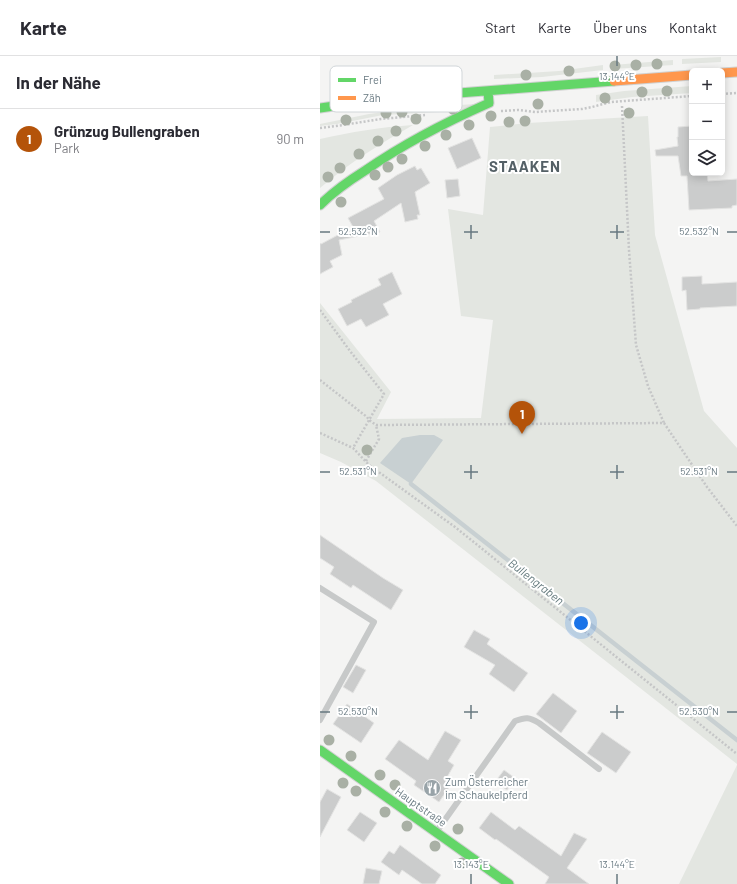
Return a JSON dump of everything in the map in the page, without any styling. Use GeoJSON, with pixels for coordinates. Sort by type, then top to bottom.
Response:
{"type":"FeatureCollection","features":[{"type":"Feature","properties":{"kind":"street"},"geometry":{"type":"LineString","coordinates":[[725,73],[737,72]]}},
{"type":"Feature","properties":{"kind":"street"},"geometry":{"type":"LineString","coordinates":[[462,93],[689,75]]}},
{"type":"Feature","properties":{"kind":"street"},"geometry":{"type":"LineString","coordinates":[[320,205],[347,182],[377,161],[415,138],[489,103],[488,91]]}},
{"type":"Feature","properties":{"kind":"street"},"geometry":{"type":"LineString","coordinates":[[320,108],[330,107]]}},
{"type":"Feature","properties":{"kind":"street","name":"Hauptstraße"},"geometry":{"type":"LineString","coordinates":[[320,750],[509,884]]}},
{"type":"Feature","properties":{"kind":"lane"},"geometry":{"type":"LineString","coordinates":[[320,588],[374,622],[320,720]]}},
{"type":"Feature","properties":{"kind":"lane"},"geometry":{"type":"LineString","coordinates":[[436,832],[515,721],[523,718],[531,718],[599,769]]}},
{"type":"Feature","properties":{"kind":"path"},"geometry":{"type":"LineString","coordinates":[[725,94],[737,93]]}},
{"type":"Feature","properties":{"kind":"path"},"geometry":{"type":"LineString","coordinates":[[496,111],[518,110],[535,112],[582,109],[611,102],[636,99],[689,96]]}},
{"type":"Feature","properties":{"kind":"path"},"geometry":{"type":"LineString","coordinates":[[622,106],[629,250],[636,344],[648,386],[664,423],[707,487],[737,526]]}},
{"type":"Feature","properties":{"kind":"path"},"geometry":{"type":"LineString","coordinates":[[320,128],[343,126],[381,119],[431,115]]}},
{"type":"Feature","properties":{"kind":"path"},"geometry":{"type":"LineString","coordinates":[[320,310],[350,352],[384,394],[353,448]]}},
{"type":"Feature","properties":{"kind":"path"},"geometry":{"type":"LineString","coordinates":[[320,380],[376,425],[664,423]]}},
{"type":"Feature","properties":{"kind":"path"},"geometry":{"type":"LineString","coordinates":[[366,461],[379,439],[376,425]]}},
{"type":"Feature","properties":{"kind":"path"},"geometry":{"type":"LineString","coordinates":[[320,433],[353,448],[369,465],[455,528],[737,754]]}},
{"type":"Feature","properties":{"kind":"shaded area"},"geometry":{"type":"Polygon","coordinates":[[[721,57],[721,62],[682,64],[682,59],[721,57]]]}},
{"type":"Feature","properties":{"kind":"shaded area"},"geometry":{"type":"Polygon","coordinates":[[[673,60],[673,65],[613,69],[613,65],[673,60]]]}},
{"type":"Feature","properties":{"kind":"shaded area"},"geometry":{"type":"Polygon","coordinates":[[[603,65],[603,70],[542,77],[494,79],[494,75],[559,71],[603,65]]]}},
{"type":"Feature","properties":{"kind":"shaded area"},"geometry":{"type":"Polygon","coordinates":[[[689,86],[689,93],[632,97],[596,102],[596,95],[624,91],[689,86]]]}},
{"type":"Feature","properties":{"kind":"shaded area"},"geometry":{"type":"Polygon","coordinates":[[[475,104],[462,109],[462,105],[475,104]]]}},
{"type":"Feature","properties":{"kind":"shaded area"},"geometry":{"type":"Polygon","coordinates":[[[384,112],[439,112],[383,115],[320,126],[320,124],[384,112]]]}},
{"type":"Feature","properties":{"kind":"shaded area"},"geometry":{"type":"Polygon","coordinates":[[[648,116],[655,235],[704,411],[737,448],[737,764],[376,481],[341,462],[320,453],[320,303],[391,392],[377,419],[481,418],[493,320],[461,316],[448,209],[483,215],[490,127],[528,123],[648,116]]]}},
{"type":"Feature","properties":{"kind":"shaded area"},"geometry":{"type":"Polygon","coordinates":[[[413,125],[365,154],[320,188],[320,139],[366,130],[413,125]]]}},
{"type":"Feature","properties":{"kind":"shaded area"},"geometry":{"type":"Polygon","coordinates":[[[420,435],[434,435],[443,440],[411,484],[380,463],[402,438],[420,435]]]}},
{"type":"Feature","properties":{"kind":"shaded area"},"geometry":{"type":"Polygon","coordinates":[[[737,765],[737,884],[679,884],[737,765]]]}},
{"type":"Feature","properties":{"kind":"building"},"geometry":{"type":"Polygon","coordinates":[[[689,126],[689,176],[707,176],[708,181],[737,179],[737,205],[732,206],[732,208],[689,210],[687,176],[681,176],[678,156],[656,156],[655,150],[678,146],[678,127],[689,126]]]}},
{"type":"Feature","properties":{"kind":"building"},"geometry":{"type":"Polygon","coordinates":[[[472,138],[481,158],[457,169],[448,148],[472,138]]]}},
{"type":"Feature","properties":{"kind":"building"},"geometry":{"type":"Polygon","coordinates":[[[415,166],[417,170],[421,168],[430,183],[415,192],[420,215],[417,215],[418,219],[405,222],[401,203],[374,221],[380,232],[339,240],[342,255],[330,261],[333,267],[320,274],[320,243],[321,244],[353,227],[348,218],[384,199],[378,188],[397,175],[415,166]]]}},
{"type":"Feature","properties":{"kind":"building"},"geometry":{"type":"Polygon","coordinates":[[[458,179],[460,196],[447,198],[445,180],[458,179]]]}},
{"type":"Feature","properties":{"kind":"building"},"geometry":{"type":"Polygon","coordinates":[[[392,272],[402,294],[383,304],[389,315],[366,327],[361,319],[347,326],[338,309],[352,302],[351,300],[381,285],[378,279],[392,272]]]}},
{"type":"Feature","properties":{"kind":"building"},"geometry":{"type":"Polygon","coordinates":[[[702,276],[702,284],[737,282],[737,306],[687,310],[686,290],[682,291],[682,277],[702,276]]]}},
{"type":"Feature","properties":{"kind":"building"},"geometry":{"type":"Polygon","coordinates":[[[320,535],[403,590],[391,610],[353,585],[351,588],[330,574],[334,567],[320,558],[320,535]]]}},
{"type":"Feature","properties":{"kind":"building"},"geometry":{"type":"Polygon","coordinates":[[[474,630],[490,639],[487,644],[528,673],[514,692],[489,674],[495,665],[464,647],[474,630]]]}},
{"type":"Feature","properties":{"kind":"building"},"geometry":{"type":"Polygon","coordinates":[[[356,665],[366,670],[353,693],[343,687],[356,665]]]}},
{"type":"Feature","properties":{"kind":"building"},"geometry":{"type":"Polygon","coordinates":[[[553,693],[577,711],[561,733],[536,714],[553,693]]]}},
{"type":"Feature","properties":{"kind":"building"},"geometry":{"type":"Polygon","coordinates":[[[347,704],[374,723],[361,743],[333,724],[347,704]]]}},
{"type":"Feature","properties":{"kind":"building"},"geometry":{"type":"Polygon","coordinates":[[[445,731],[461,740],[448,761],[454,765],[446,779],[452,783],[439,802],[414,785],[416,781],[385,759],[399,740],[428,760],[445,731]]]}},
{"type":"Feature","properties":{"kind":"building"},"geometry":{"type":"Polygon","coordinates":[[[602,732],[631,752],[616,773],[587,753],[602,732]]]}},
{"type":"Feature","properties":{"kind":"building"},"geometry":{"type":"Polygon","coordinates":[[[504,770],[515,778],[507,790],[495,782],[504,770]]]}},
{"type":"Feature","properties":{"kind":"building"},"geometry":{"type":"Polygon","coordinates":[[[327,789],[341,797],[320,837],[320,802],[327,789]]]}},
{"type":"Feature","properties":{"kind":"building"},"geometry":{"type":"Polygon","coordinates":[[[360,812],[377,823],[364,842],[347,830],[360,812]]]}},
{"type":"Feature","properties":{"kind":"building"},"geometry":{"type":"Polygon","coordinates":[[[491,812],[515,830],[519,826],[561,856],[574,833],[587,839],[567,868],[589,884],[545,884],[549,877],[479,828],[491,812]]]}},
{"type":"Feature","properties":{"kind":"building"},"geometry":{"type":"Polygon","coordinates":[[[400,845],[441,875],[435,884],[422,884],[402,870],[399,875],[381,862],[389,851],[394,854],[400,845]]]}},
{"type":"Feature","properties":{"kind":"building"},"geometry":{"type":"Polygon","coordinates":[[[366,868],[382,871],[379,884],[363,884],[366,868]]]}},
{"type":"Feature","properties":{"kind":"waterway","name":"Bullengraben"},"geometry":{"type":"LineString","coordinates":[[411,484],[737,740]]}},
{"type":"Feature","properties":{"kind":"traffic: fast"},"geometry":{"type":"LineString","coordinates":[[462,93],[614,81]]}},
{"type":"Feature","properties":{"kind":"traffic: fast"},"geometry":{"type":"LineString","coordinates":[[320,205],[348,182],[381,160],[441,125],[489,103],[488,91]]}},
{"type":"Feature","properties":{"kind":"traffic: fast"},"geometry":{"type":"LineString","coordinates":[[320,108],[330,107]]}},
{"type":"Feature","properties":{"kind":"traffic: fast"},"geometry":{"type":"LineString","coordinates":[[320,750],[509,884]]}},
{"type":"Feature","properties":{"kind":"traffic: slow"},"geometry":{"type":"LineString","coordinates":[[725,73],[737,72]]}},
{"type":"Feature","properties":{"kind":"traffic: slow"},"geometry":{"type":"LineString","coordinates":[[614,81],[689,75]]}},
{"type":"Feature","properties":{"kind":"place","name":"Grünzug Bullengraben"},"geometry":{"type":"Point","coordinates":[522,434]}},
{"type":"Feature","properties":{"kind":"place","name":"Zum Österreicher im Schaukelpferd"},"geometry":{"type":"Point","coordinates":[432,788]}},
{"type":"Feature","properties":{"kind":"district","name":"STAAKEN"},"geometry":{"type":"Point","coordinates":[525,167]}}]}
